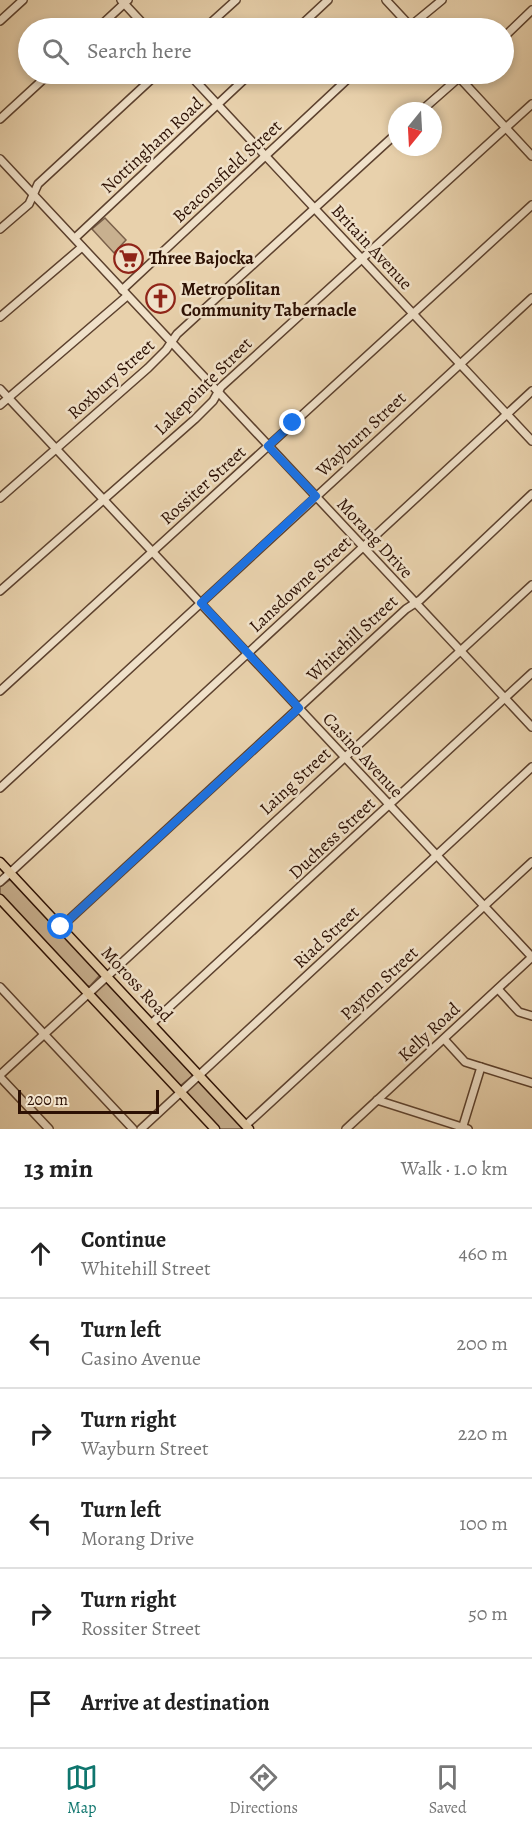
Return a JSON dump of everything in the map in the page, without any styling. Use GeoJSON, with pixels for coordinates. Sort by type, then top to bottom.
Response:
{"type":"FeatureCollection","features":[{"type":"Feature","properties":{"kind":"main road","name":"Moross Road"},"geometry":{"type":"LineString","coordinates":[[0,862],[248,1127]]}},
{"type":"Feature","properties":{"kind":"main road"},"geometry":{"type":"LineString","coordinates":[[0,899],[215,1129]]}},
{"type":"Feature","properties":{"kind":"street"},"geometry":{"type":"LineString","coordinates":[[0,21],[23,0]]}},
{"type":"Feature","properties":{"kind":"street"},"geometry":{"type":"LineString","coordinates":[[216,18],[236,0]]}},
{"type":"Feature","properties":{"kind":"street"},"geometry":{"type":"LineString","coordinates":[[309,18],[328,0]]}},
{"type":"Feature","properties":{"kind":"street"},"geometry":{"type":"LineString","coordinates":[[386,0],[401,18]]}},
{"type":"Feature","properties":{"kind":"street"},"geometry":{"type":"LineString","coordinates":[[421,18],[442,0]]}},
{"type":"Feature","properties":{"kind":"street"},"geometry":{"type":"LineString","coordinates":[[108,18],[124,1],[138,18]]}},
{"type":"Feature","properties":{"kind":"street"},"geometry":{"type":"LineString","coordinates":[[514,27],[532,10]]}},
{"type":"Feature","properties":{"kind":"street"},"geometry":{"type":"LineString","coordinates":[[0,119],[38,84]]}},
{"type":"Feature","properties":{"kind":"street"},"geometry":{"type":"LineString","coordinates":[[0,229],[28,204],[38,184],[146,84]]}},
{"type":"Feature","properties":{"kind":"street","name":"Britain Avenue"},"geometry":{"type":"LineString","coordinates":[[198,84],[532,441]]}},
{"type":"Feature","properties":{"kind":"street","name":"Nottingham Road"},"geometry":{"type":"LineString","coordinates":[[75,238],[239,84]]}},
{"type":"Feature","properties":{"kind":"street","name":"Beaconsfield Street"},"geometry":{"type":"LineString","coordinates":[[0,405],[125,293],[266,155],[343,84]]}},
{"type":"Feature","properties":{"kind":"street"},"geometry":{"type":"LineString","coordinates":[[430,102],[450,84]]}},
{"type":"Feature","properties":{"kind":"street"},"geometry":{"type":"LineString","coordinates":[[467,84],[532,156]]}},
{"type":"Feature","properties":{"kind":"street","name":"Lakepointe Street"},"geometry":{"type":"LineString","coordinates":[[0,591],[195,419],[213,400],[221,387],[532,104]]}},
{"type":"Feature","properties":{"kind":"street","name":"Roxbury Street"},"geometry":{"type":"LineString","coordinates":[[0,498],[147,369],[166,350],[177,334],[388,141]]}},
{"type":"Feature","properties":{"kind":"street","name":"Morang Drive"},"geometry":{"type":"LineString","coordinates":[[0,159],[532,728]]}},
{"type":"Feature","properties":{"kind":"street","name":"Rossiter Street"},"geometry":{"type":"LineString","coordinates":[[0,691],[532,205]]}},
{"type":"Feature","properties":{"kind":"street"},"geometry":{"type":"LineString","coordinates":[[0,317],[82,247]]}},
{"type":"Feature","properties":{"kind":"street","name":"Wayburn Street"},"geometry":{"type":"LineString","coordinates":[[0,789],[532,298]]}},
{"type":"Feature","properties":{"kind":"street","name":"Casino Avenue"},"geometry":{"type":"LineString","coordinates":[[0,389],[532,957]]}},
{"type":"Feature","properties":{"kind":"street","name":"Lansdowne Street"},"geometry":{"type":"LineString","coordinates":[[0,882],[532,391]]}},
{"type":"Feature","properties":{"kind":"street","name":"Whitehill Street"},"geometry":{"type":"LineString","coordinates":[[61,927],[414,602],[420,600],[532,494]]}},
{"type":"Feature","properties":{"kind":"street","name":"Laing Street"},"geometry":{"type":"LineString","coordinates":[[0,1076],[344,756],[532,585]]}},
{"type":"Feature","properties":{"kind":"street","name":"Duchess Street"},"geometry":{"type":"LineString","coordinates":[[151,1024],[532,673]]}},
{"type":"Feature","properties":{"kind":"street","name":"Riad Street"},"geometry":{"type":"LineString","coordinates":[[141,1129],[532,767]]}},
{"type":"Feature","properties":{"kind":"street","name":"Payton Street"},"geometry":{"type":"LineString","coordinates":[[248,1127],[532,862]]}},
{"type":"Feature","properties":{"kind":"street","name":"Kelly Road"},"geometry":{"type":"LineString","coordinates":[[346,1129],[532,957]]}},
{"type":"Feature","properties":{"kind":"street"},"geometry":{"type":"LineString","coordinates":[[0,987],[133,1129]]}},
{"type":"Feature","properties":{"kind":"street"},"geometry":{"type":"LineString","coordinates":[[498,989],[519,1012],[532,1016]]}},
{"type":"Feature","properties":{"kind":"street"},"geometry":{"type":"LineString","coordinates":[[444,1039],[465,1062],[532,1083]]}},
{"type":"Feature","properties":{"kind":"street"},"geometry":{"type":"LineString","coordinates":[[377,1101],[464,1128],[481,1067]]}},
{"type":"Feature","properties":{"kind":"street"},"geometry":{"type":"LineString","coordinates":[[0,1076],[49,1129]]}},
{"type":"Feature","properties":{"kind":"shaded area"},"geometry":{"type":"Polygon","coordinates":[[[105,218],[126,240],[114,253],[92,229],[105,218]]]}},
{"type":"Feature","properties":{"kind":"shaded area"},"geometry":{"type":"Polygon","coordinates":[[[11,879],[100,975],[90,986],[85,986],[0,895],[0,887],[11,879]]]}},
{"type":"Feature","properties":{"kind":"shaded area"},"geometry":{"type":"Polygon","coordinates":[[[104,983],[109,983],[193,1074],[191,1077],[180,1086],[94,995],[104,983]]]}},
{"type":"Feature","properties":{"kind":"shaded area"},"geometry":{"type":"Polygon","coordinates":[[[199,1081],[245,1129],[219,1129],[186,1094],[199,1081]]]}},
{"type":"Feature","properties":{"kind":"place","name":"Three Bajocka"},"geometry":{"type":"Point","coordinates":[128,258]}},
{"type":"Feature","properties":{"kind":"place","name":"Metropolitan Community Tabernacle"},"geometry":{"type":"Point","coordinates":[160,299]}},
{"type":"Feature","properties":{"kind":"route"},"geometry":{"type":"LineString","coordinates":[[61,927],[299,708],[201,603],[316,496],[268,446],[293,423]]}}]}
